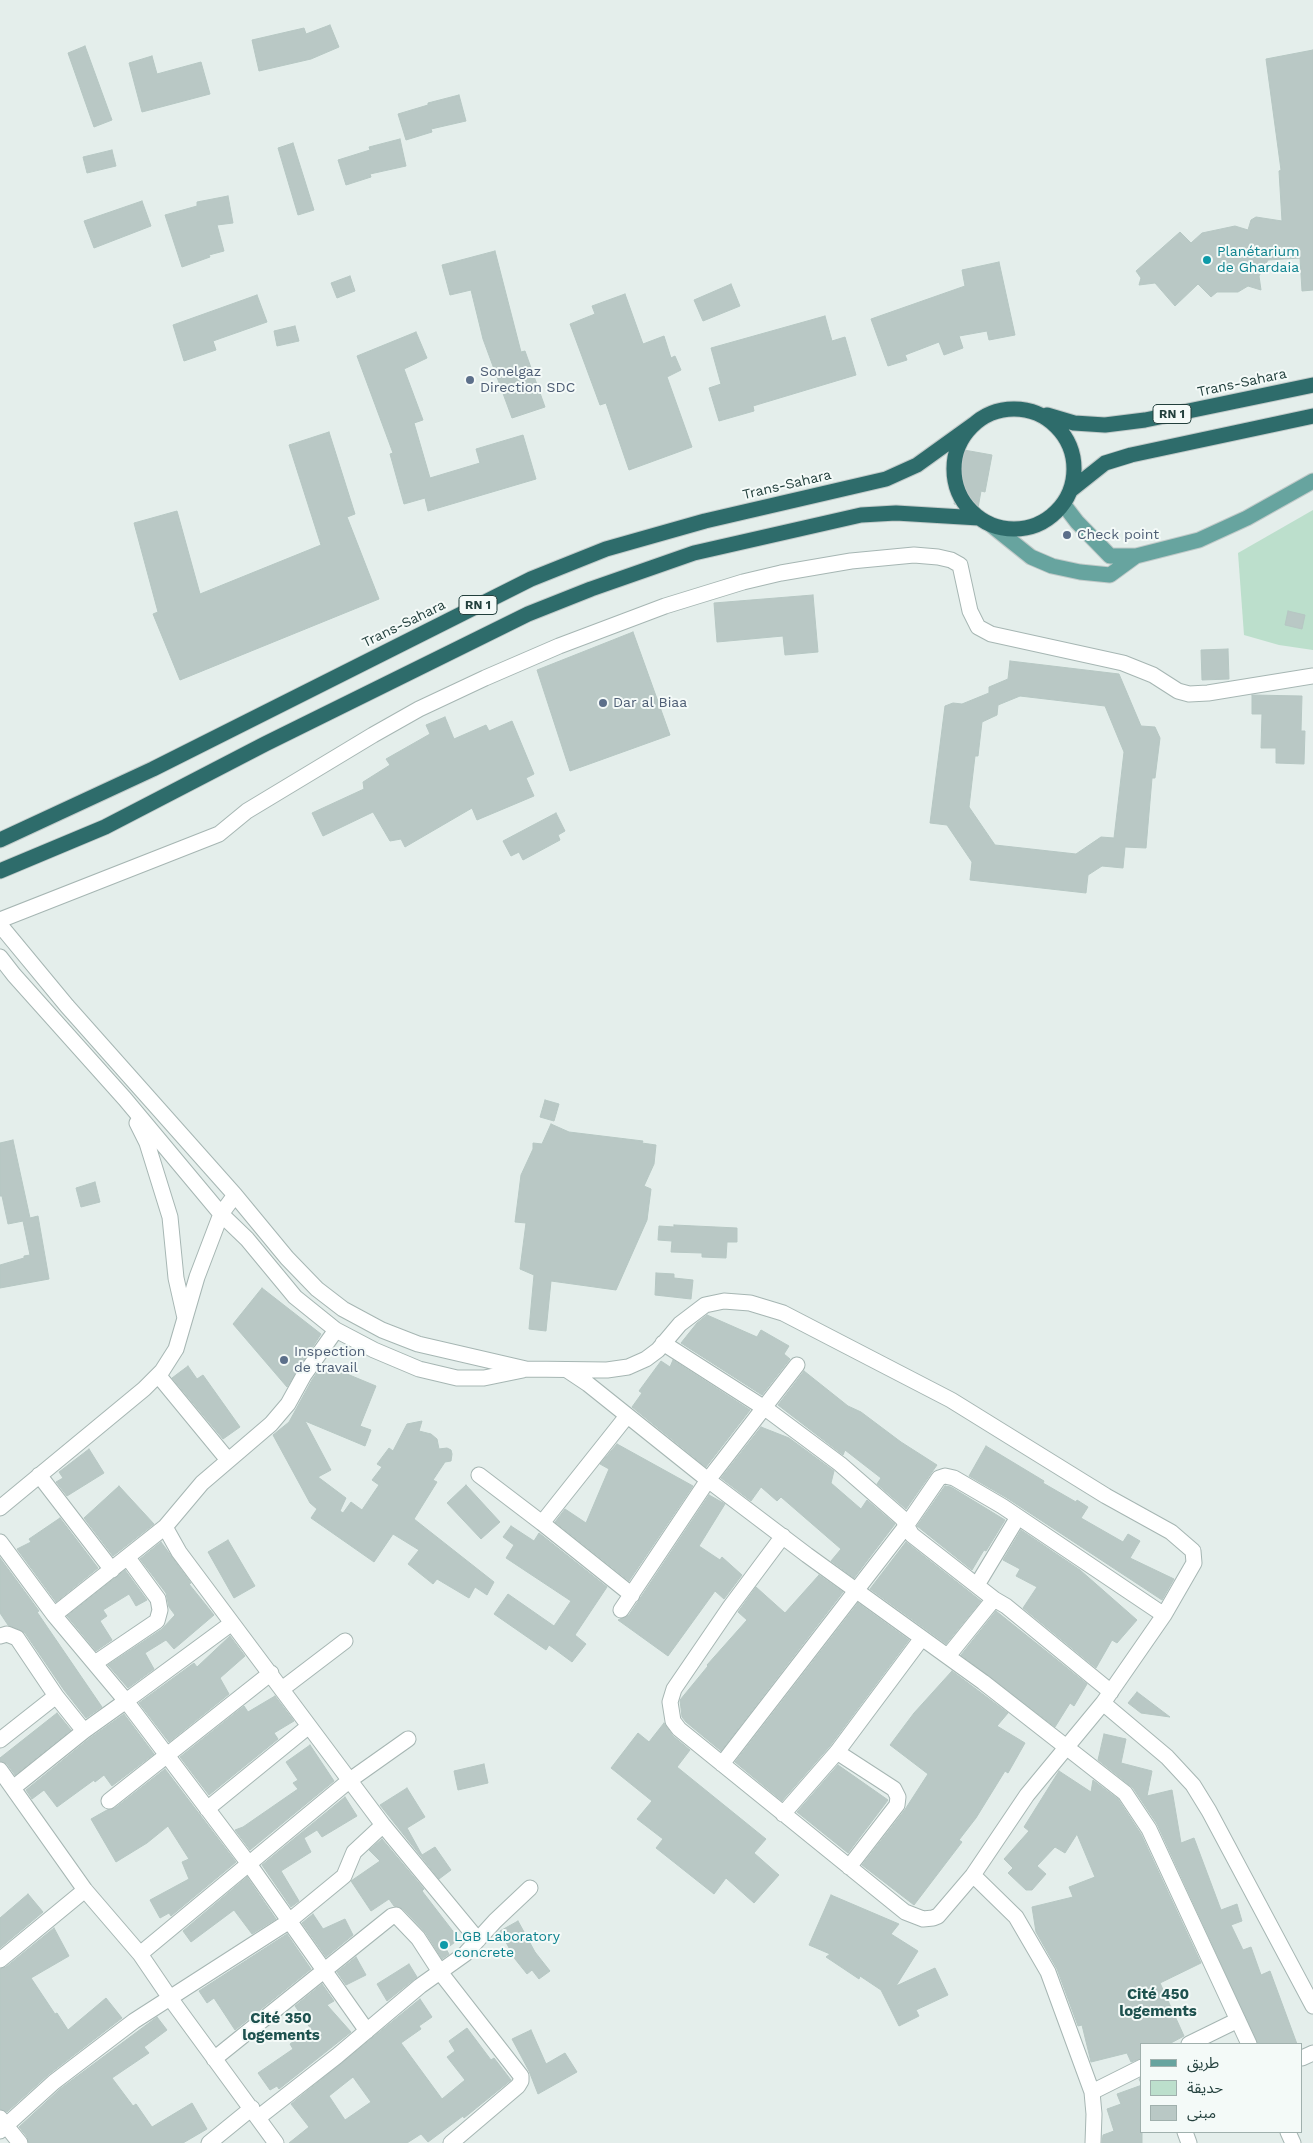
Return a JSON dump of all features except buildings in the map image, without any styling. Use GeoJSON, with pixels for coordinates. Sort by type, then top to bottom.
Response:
{"type":"FeatureCollection","features":[{"type":"Feature","properties":{"kind":"highway","name":"Trans-Sahara"},"geometry":{"type":"LineString","coordinates":[[1031,411],[1074,423],[1105,425],[1145,420],[1313,385]]}},
{"type":"Feature","properties":{"kind":"highway"},"geometry":{"type":"LineString","coordinates":[[1011,408],[1031,411],[1049,419],[1063,433],[1072,451],[1075,470],[1071,490],[1064,505],[1052,517],[1038,526],[1021,530],[1005,529],[985,522],[966,506],[958,490],[954,472],[956,454],[963,438],[974,424],[992,413],[1011,408]]}},
{"type":"Feature","properties":{"kind":"highway","name":"RN 1"},"geometry":{"type":"LineString","coordinates":[[1071,490],[1105,463],[1131,455],[1313,416]]}},
{"type":"Feature","properties":{"kind":"highway","name":"Trans-Sahara"},"geometry":{"type":"LineString","coordinates":[[0,840],[153,769],[531,579],[606,549],[704,521],[886,479],[916,464],[974,424]]}},
{"type":"Feature","properties":{"kind":"highway","name":"RN 1"},"geometry":{"type":"LineString","coordinates":[[0,871],[105,826],[265,744],[528,614],[694,553],[861,515],[896,513],[985,522]]}},
{"type":"Feature","properties":{"kind":"main road"},"geometry":{"type":"LineString","coordinates":[[1064,505],[1077,522],[1110,556],[1136,556],[1199,540],[1247,518],[1313,482]]}},
{"type":"Feature","properties":{"kind":"main road"},"geometry":{"type":"LineString","coordinates":[[985,522],[1031,557],[1052,566],[1080,572],[1110,575],[1136,556]]}},
{"type":"Feature","properties":{"kind":"street"},"geometry":{"type":"LineString","coordinates":[[0,920],[219,834],[247,811],[381,731],[419,709],[485,678],[559,646],[665,606],[743,582],[781,573],[851,561],[914,555],[938,557],[951,560],[960,565],[970,611],[978,627],[991,634],[1123,662],[1152,675],[1178,691],[1190,694],[1208,693],[1313,676]]}},
{"type":"Feature","properties":{"kind":"street"},"geometry":{"type":"LineString","coordinates":[[0,924],[67,1006],[235,1195],[287,1258],[317,1289],[343,1309],[382,1330],[418,1344],[526,1369],[607,1370],[628,1368],[658,1350],[680,1324],[704,1305],[724,1302],[750,1304],[783,1313],[951,1400],[1106,1496],[1171,1532],[1190,1546],[1195,1556],[1194,1563],[1164,1615],[1107,1698],[1027,1794],[973,1875],[938,1916],[923,1919],[905,1912],[679,1729],[673,1721],[670,1702],[674,1689],[730,1607],[783,1536]]}},
{"type":"Feature","properties":{"kind":"street"},"geometry":{"type":"LineString","coordinates":[[0,957],[295,1297],[336,1330],[374,1350],[419,1369],[457,1378],[484,1378],[526,1369]]}},
{"type":"Feature","properties":{"kind":"street"},"geometry":{"type":"LineString","coordinates":[[125,1100],[147,1143],[170,1217],[176,1278],[185,1319]]}},
{"type":"Feature","properties":{"kind":"street"},"geometry":{"type":"LineString","coordinates":[[0,1508],[144,1389],[158,1375],[176,1349],[197,1277],[221,1214],[235,1195]]}},
{"type":"Feature","properties":{"kind":"street"},"geometry":{"type":"LineString","coordinates":[[54,1615],[165,1527],[202,1483],[271,1424],[288,1404],[304,1375],[336,1330]]}},
{"type":"Feature","properties":{"kind":"street"},"geometry":{"type":"LineString","coordinates":[[663,1343],[762,1407],[840,1464],[902,1518],[912,1536],[994,1600],[1014,1612],[1107,1698],[1167,1757],[1193,1785],[1209,1811],[1313,2006]]}},
{"type":"Feature","properties":{"kind":"street"},"geometry":{"type":"LineString","coordinates":[[621,1610],[708,1480],[762,1407],[797,1364]]}},
{"type":"Feature","properties":{"kind":"street"},"geometry":{"type":"LineString","coordinates":[[568,1370],[708,1480],[948,1656],[1125,1793],[1149,1829],[1249,2043]]}},
{"type":"Feature","properties":{"kind":"street"},"geometry":{"type":"LineString","coordinates":[[158,1375],[228,1460]]}},
{"type":"Feature","properties":{"kind":"street"},"geometry":{"type":"LineString","coordinates":[[542,1523],[627,1416]]}},
{"type":"Feature","properties":{"kind":"street"},"geometry":{"type":"LineString","coordinates":[[39,1475],[112,1570]]}},
{"type":"Feature","properties":{"kind":"street"},"geometry":{"type":"LineString","coordinates":[[479,1475],[632,1595]]}},
{"type":"Feature","properties":{"kind":"street"},"geometry":{"type":"LineString","coordinates":[[722,1764],[855,1589],[906,1526],[939,1478],[945,1476],[954,1478],[1018,1517],[1164,1615]]}},
{"type":"Feature","properties":{"kind":"street"},"geometry":{"type":"LineString","coordinates":[[977,1585],[1018,1517]]}},
{"type":"Feature","properties":{"kind":"street"},"geometry":{"type":"LineString","coordinates":[[165,1527],[179,1552],[383,1825],[478,1940]]}},
{"type":"Feature","properties":{"kind":"street"},"geometry":{"type":"LineString","coordinates":[[0,1542],[54,1615],[95,1662],[250,1864],[288,1922],[367,2031]]}},
{"type":"Feature","properties":{"kind":"street"},"geometry":{"type":"LineString","coordinates":[[95,1662],[157,1621],[160,1610],[158,1600],[128,1558]]}},
{"type":"Feature","properties":{"kind":"street"},"geometry":{"type":"LineString","coordinates":[[948,1656],[994,1600]]}},
{"type":"Feature","properties":{"kind":"street"},"geometry":{"type":"LineString","coordinates":[[232,1623],[126,1702],[4,1779],[86,1890],[140,1954],[276,2143]]}},
{"type":"Feature","properties":{"kind":"street"},"geometry":{"type":"LineString","coordinates":[[0,1636],[7,1634],[17,1638],[56,1696],[84,1730]]}},
{"type":"Feature","properties":{"kind":"street"},"geometry":{"type":"LineString","coordinates":[[783,1814],[837,1752],[922,1638]]}},
{"type":"Feature","properties":{"kind":"street"},"geometry":{"type":"LineString","coordinates":[[282,1689],[345,1641]]}},
{"type":"Feature","properties":{"kind":"street"},"geometry":{"type":"LineString","coordinates":[[109,1802],[270,1673]]}},
{"type":"Feature","properties":{"kind":"street"},"geometry":{"type":"LineString","coordinates":[[0,1740],[56,1696]]}},
{"type":"Feature","properties":{"kind":"street"},"geometry":{"type":"LineString","coordinates":[[207,1809],[309,1726]]}},
{"type":"Feature","properties":{"kind":"street"},"geometry":{"type":"LineString","coordinates":[[140,1954],[350,1780],[408,1739]]}},
{"type":"Feature","properties":{"kind":"street"},"geometry":{"type":"LineString","coordinates":[[837,1752],[894,1789],[898,1796],[898,1805],[849,1867]]}},
{"type":"Feature","properties":{"kind":"street"},"geometry":{"type":"LineString","coordinates":[[20,2143],[2,2125],[94,2050],[134,2021],[288,1922],[344,1876],[354,1852],[383,1825]]}},
{"type":"Feature","properties":{"kind":"street"},"geometry":{"type":"LineString","coordinates":[[973,1875],[1016,1917],[1048,1972],[1092,2092],[1094,2114],[1092,2143]]}},
{"type":"Feature","properties":{"kind":"street"},"geometry":{"type":"LineString","coordinates":[[210,2143],[255,2113],[367,2031],[420,1986],[465,1954],[530,1888]]}},
{"type":"Feature","properties":{"kind":"street"},"geometry":{"type":"LineString","coordinates":[[0,1960],[86,1890]]}},
{"type":"Feature","properties":{"kind":"street"},"geometry":{"type":"LineString","coordinates":[[214,2059],[394,1915],[398,1916],[418,1938],[440,1972],[518,2070],[521,2081],[518,2086],[451,2143]]}},
{"type":"Feature","properties":{"kind":"street"},"geometry":{"type":"LineString","coordinates":[[1190,2043],[1238,2020]]}},
{"type":"Feature","properties":{"kind":"street"},"geometry":{"type":"LineString","coordinates":[[1092,2092],[1140,2068]]}},
{"type":"Feature","properties":{"kind":"green space"},"geometry":{"type":"Polygon","coordinates":[[[1313,510],[1313,650],[1279,645],[1244,635],[1238,553],[1313,510]]]}},
{"type":"Feature","properties":{"kind":"place","name":"Planétarium de Ghardaia"},"geometry":{"type":"Point","coordinates":[1207,260]}},
{"type":"Feature","properties":{"kind":"place","name":"Sonelgaz Direction SDC"},"geometry":{"type":"Point","coordinates":[470,380]}},
{"type":"Feature","properties":{"kind":"place","name":"Check point"},"geometry":{"type":"Point","coordinates":[1067,535]}},
{"type":"Feature","properties":{"kind":"place","name":"Dar al Biaa"},"geometry":{"type":"Point","coordinates":[603,703]}},
{"type":"Feature","properties":{"kind":"place","name":"Inspection de travail"},"geometry":{"type":"Point","coordinates":[284,1360]}},
{"type":"Feature","properties":{"kind":"place","name":"LGB Laboratory concrete"},"geometry":{"type":"Point","coordinates":[444,1945]}},
{"type":"Feature","properties":{"kind":"district","name":"Cité 450 logements"},"geometry":{"type":"Point","coordinates":[1158,2004]}},
{"type":"Feature","properties":{"kind":"district","name":"Cité 350 logements"},"geometry":{"type":"Point","coordinates":[281,2028]}}]}
